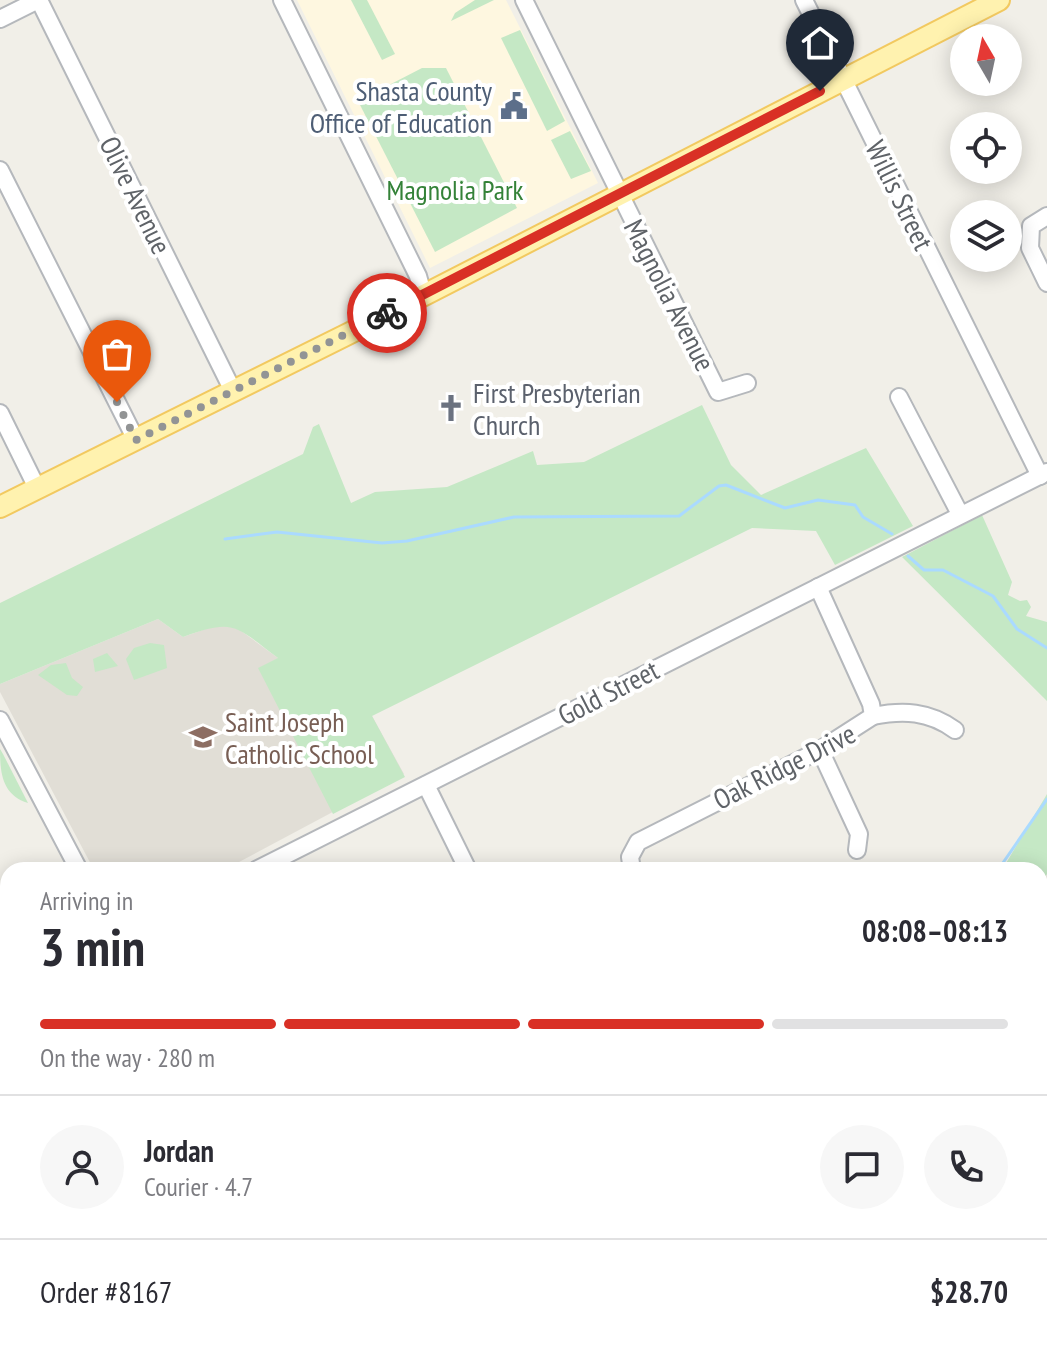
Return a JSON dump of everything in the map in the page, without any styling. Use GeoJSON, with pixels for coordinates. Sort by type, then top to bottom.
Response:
{"type":"FeatureCollection","features":[{"type":"Feature","properties":{"kind":"main road"},"geometry":{"type":"LineString","coordinates":[[0,507],[999,0]]}},
{"type":"Feature","properties":{"kind":"street"},"geometry":{"type":"LineString","coordinates":[[0,19],[38,0]]}},
{"type":"Feature","properties":{"kind":"street","name":"Olive Avenue"},"geometry":{"type":"LineString","coordinates":[[38,0],[233,391]]}},
{"type":"Feature","properties":{"kind":"street"},"geometry":{"type":"LineString","coordinates":[[282,0],[418,276],[423,294]]}},
{"type":"Feature","properties":{"kind":"street","name":"Magnolia Avenue"},"geometry":{"type":"LineString","coordinates":[[524,0],[718,392],[747,383]]}},
{"type":"Feature","properties":{"kind":"street","name":"Willis Street"},"geometry":{"type":"LineString","coordinates":[[804,0],[1043,474]]}},
{"type":"Feature","properties":{"kind":"street"},"geometry":{"type":"LineString","coordinates":[[0,170],[136,440]]}},
{"type":"Feature","properties":{"kind":"street"},"geometry":{"type":"LineString","coordinates":[[1047,216],[1031,226],[1028,237],[1047,283]]}},
{"type":"Feature","properties":{"kind":"street"},"geometry":{"type":"LineString","coordinates":[[899,397],[960,514]]}},
{"type":"Feature","properties":{"kind":"street"},"geometry":{"type":"LineString","coordinates":[[0,413],[37,488]]}},
{"type":"Feature","properties":{"kind":"street","name":"Gold Street"},"geometry":{"type":"LineString","coordinates":[[272,862],[1043,474]]}},
{"type":"Feature","properties":{"kind":"street","name":"Oak Ridge Drive"},"geometry":{"type":"LineString","coordinates":[[632,862],[632,850],[648,835],[820,750],[851,733],[873,716],[871,704],[818,587]]}},
{"type":"Feature","properties":{"kind":"street"},"geometry":{"type":"LineString","coordinates":[[873,716],[913,713],[934,717],[955,730]]}},
{"type":"Feature","properties":{"kind":"street"},"geometry":{"type":"LineString","coordinates":[[0,720],[75,862]]}},
{"type":"Feature","properties":{"kind":"street"},"geometry":{"type":"LineString","coordinates":[[820,750],[859,834],[857,850]]}},
{"type":"Feature","properties":{"kind":"street"},"geometry":{"type":"LineString","coordinates":[[426,785],[464,862]]}},
{"type":"Feature","properties":{"kind":"shaded area"},"geometry":{"type":"Polygon","coordinates":[[[297,0],[506,0],[598,183],[430,268],[297,0]]]}},
{"type":"Feature","properties":{"kind":"shaded area","name":"Saint Joseph Catholic School"},"geometry":{"type":"Polygon","coordinates":[[[158,619],[183,637],[217,625],[233,625],[278,658],[349,674],[404,774],[239,862],[90,862],[0,692],[0,684],[158,619]]]}},
{"type":"Feature","properties":{"kind":"green space"},"geometry":{"type":"Polygon","coordinates":[[[351,0],[367,0],[395,54],[382,60],[351,0]]]}},
{"type":"Feature","properties":{"kind":"green space"},"geometry":{"type":"Polygon","coordinates":[[[475,0],[494,0],[451,21],[455,13],[475,0]]]}},
{"type":"Feature","properties":{"kind":"green space"},"geometry":{"type":"Polygon","coordinates":[[[520,30],[565,121],[547,131],[501,38],[520,30]]]}},
{"type":"Feature","properties":{"kind":"green space","name":"Magnolia Park"},"geometry":{"type":"Polygon","coordinates":[[[422,68],[446,68],[517,208],[435,252],[358,101],[422,68]]]}},
{"type":"Feature","properties":{"kind":"green space"},"geometry":{"type":"Polygon","coordinates":[[[570,131],[591,171],[571,179],[551,140],[570,131]]]}},
{"type":"Feature","properties":{"kind":"green space"},"geometry":{"type":"Polygon","coordinates":[[[702,405],[731,465],[761,495],[866,448],[913,526],[835,565],[816,531],[752,528],[372,716],[405,777],[333,814],[258,668],[278,658],[234,628],[214,628],[183,637],[158,619],[0,684],[0,603],[303,454],[313,427],[319,424],[351,503],[375,492],[447,487],[533,451],[537,465],[584,462],[702,405]]]}},
{"type":"Feature","properties":{"kind":"green space"},"geometry":{"type":"Polygon","coordinates":[[[982,515],[1012,582],[1008,595],[1020,601],[1027,600],[1031,607],[1026,616],[1047,622],[1047,701],[902,557],[982,515]]]}},
{"type":"Feature","properties":{"kind":"green space"},"geometry":{"type":"Polygon","coordinates":[[[150,643],[164,645],[167,668],[134,680],[126,659],[134,648],[150,643]]]}},
{"type":"Feature","properties":{"kind":"green space"},"geometry":{"type":"Polygon","coordinates":[[[107,653],[118,666],[95,672],[93,659],[107,653]]]}},
{"type":"Feature","properties":{"kind":"green space"},"geometry":{"type":"Polygon","coordinates":[[[66,663],[72,678],[83,687],[77,696],[67,695],[38,675],[51,665],[66,663]]]}},
{"type":"Feature","properties":{"kind":"green space"},"geometry":{"type":"Polygon","coordinates":[[[0,749],[28,803],[13,795],[4,782],[0,749]]]}},
{"type":"Feature","properties":{"kind":"green space"},"geometry":{"type":"Polygon","coordinates":[[[1047,794],[1047,862],[1007,862],[1047,794]]]}},
{"type":"Feature","properties":{"kind":"waterway"},"geometry":{"type":"LineString","coordinates":[[225,539],[277,532],[382,543],[407,541],[514,517],[679,516],[719,486],[726,485],[785,508],[818,500],[855,505],[863,517],[892,534]]}},
{"type":"Feature","properties":{"kind":"waterway"},"geometry":{"type":"LineString","coordinates":[[908,556],[924,570],[943,570],[993,596],[1017,629],[1047,648]]}},
{"type":"Feature","properties":{"kind":"waterway"},"geometry":{"type":"LineString","coordinates":[[1004,862],[1047,799]]}},
{"type":"Feature","properties":{"kind":"way so far"},"geometry":{"type":"LineString","coordinates":[[117,402],[136,440],[387,313]]}},
{"type":"Feature","properties":{"kind":"place","name":"Shasta County Office of Education"},"geometry":{"type":"Point","coordinates":[514,106]}},
{"type":"Feature","properties":{"kind":"place","name":"First Presbyterian Church"},"geometry":{"type":"Point","coordinates":[451,408]}},
{"type":"Feature","properties":{"kind":"place","name":"Saint Joseph Catholic School"},"geometry":{"type":"Point","coordinates":[203,737]}},
{"type":"Feature","properties":{"kind":"route"},"geometry":{"type":"LineString","coordinates":[[387,313],[820,91]]}}]}
